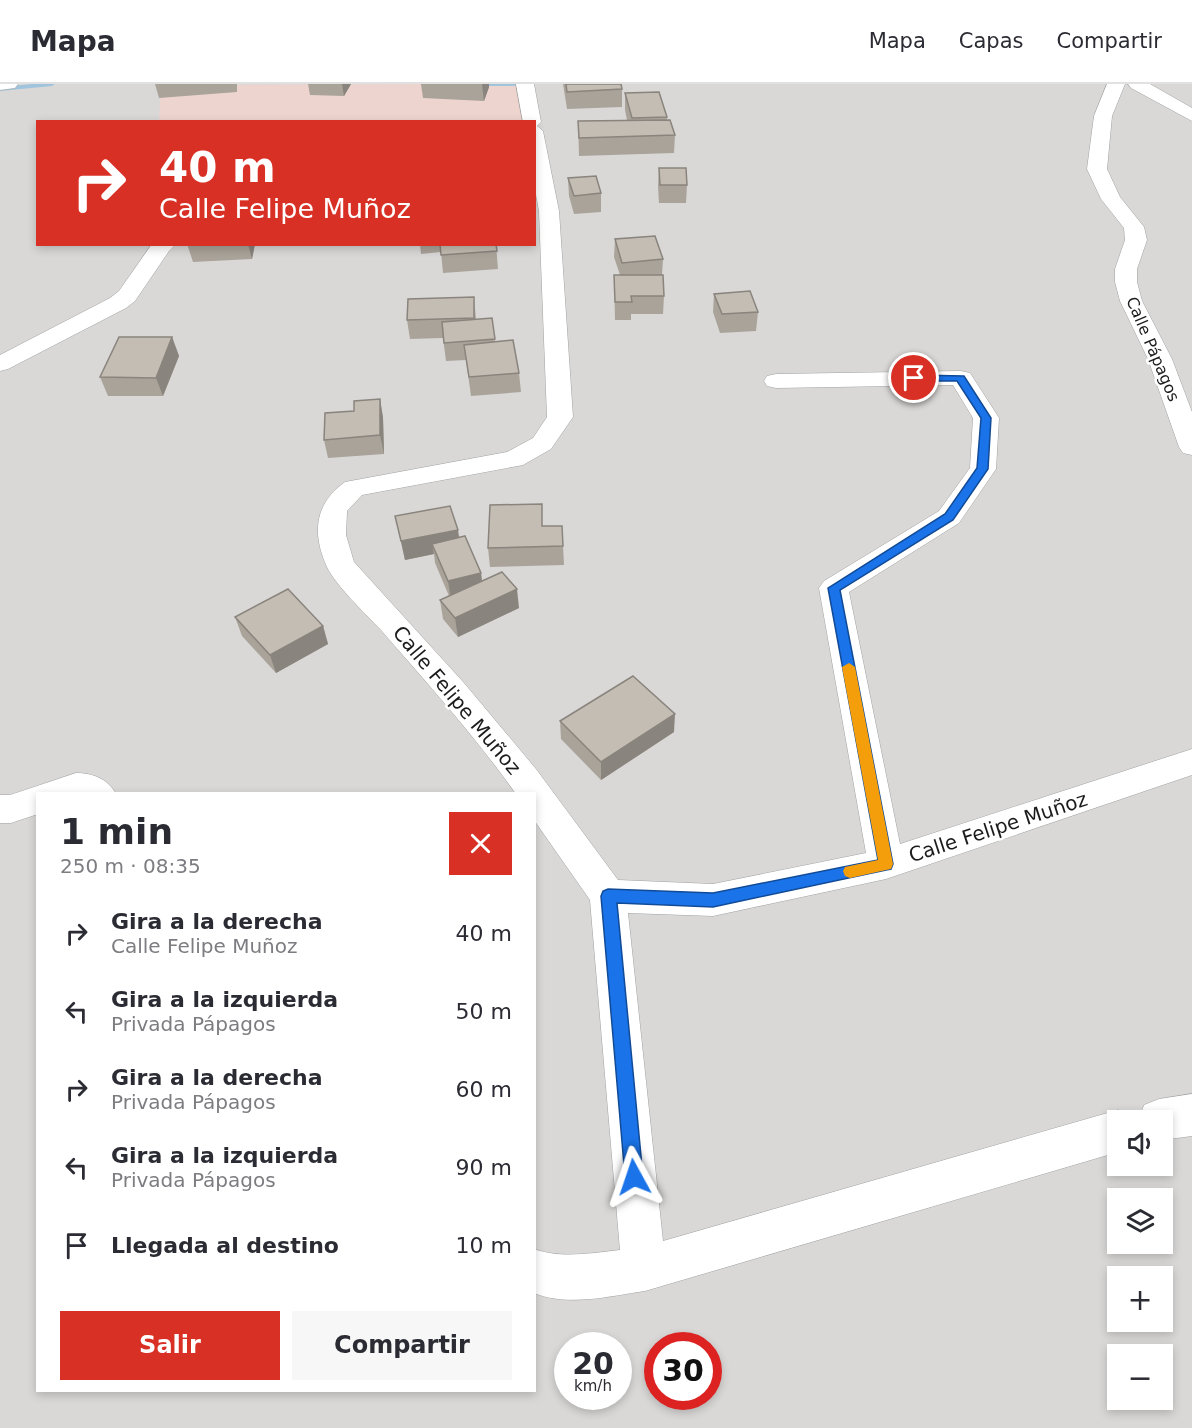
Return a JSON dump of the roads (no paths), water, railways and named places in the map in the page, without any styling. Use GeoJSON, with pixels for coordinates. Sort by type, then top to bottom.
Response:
{"type":"FeatureCollection","features":[{"type":"Feature","properties":{"kind":"street"},"geometry":{"type":"LineString","coordinates":[[0,85],[9,84]]}},
{"type":"Feature","properties":{"kind":"street"},"geometry":{"type":"LineString","coordinates":[[525,84],[532,120]]}},
{"type":"Feature","properties":{"kind":"street","name":"Calle Pápagos"},"geometry":{"type":"LineString","coordinates":[[1116,84],[1103,116],[1097,169],[1111,199],[1134,227],[1136,240],[1126,270],[1126,282],[1131,301],[1160,359],[1192,447]]}},
{"type":"Feature","properties":{"kind":"street"},"geometry":{"type":"LineString","coordinates":[[1137,84],[1192,116]]}},
{"type":"Feature","properties":{"kind":"street","name":"Calle Felipe Muñoz"},"geometry":{"type":"LineString","coordinates":[[533,792],[453,692],[341,566],[332,535],[333,510],[343,496],[354,488],[514,459],[550,438],[560,417],[536,151]]}},
{"type":"Feature","properties":{"kind":"street"},"geometry":{"type":"LineString","coordinates":[[0,364],[118,303],[127,296],[163,246]]}},
{"type":"Feature","properties":{"kind":"street"},"geometry":{"type":"LineString","coordinates":[[776,381],[961,378],[986,418],[983,469],[949,517],[834,588],[886,864]]}},
{"type":"Feature","properties":{"kind":"street","name":"Calle Felipe Muñoz"},"geometry":{"type":"LineString","coordinates":[[536,796],[608,896],[713,900],[886,864],[1192,762]]}},
{"type":"Feature","properties":{"kind":"street"},"geometry":{"type":"LineString","coordinates":[[58,792],[70,787],[94,789],[97,792]]}},
{"type":"Feature","properties":{"kind":"street"},"geometry":{"type":"LineString","coordinates":[[0,809],[11,809],[36,800]]}},
{"type":"Feature","properties":{"kind":"street"},"geometry":{"type":"LineString","coordinates":[[608,896],[636,1200],[645,1269]]}},
{"type":"Feature","properties":{"kind":"street"},"geometry":{"type":"LineString","coordinates":[[1173,1117],[1192,1114]]}},
{"type":"Feature","properties":{"kind":"street"},"geometry":{"type":"LineString","coordinates":[[536,1272],[541,1275],[586,1276],[645,1269],[1107,1134]]}},
{"type":"Feature","properties":{"kind":"waterway"},"geometry":{"type":"LineString","coordinates":[[0,89],[52,84]]}},
{"type":"Feature","properties":{"kind":"waterway"},"geometry":{"type":"LineString","coordinates":[[489,84],[514,84]]}}]}
